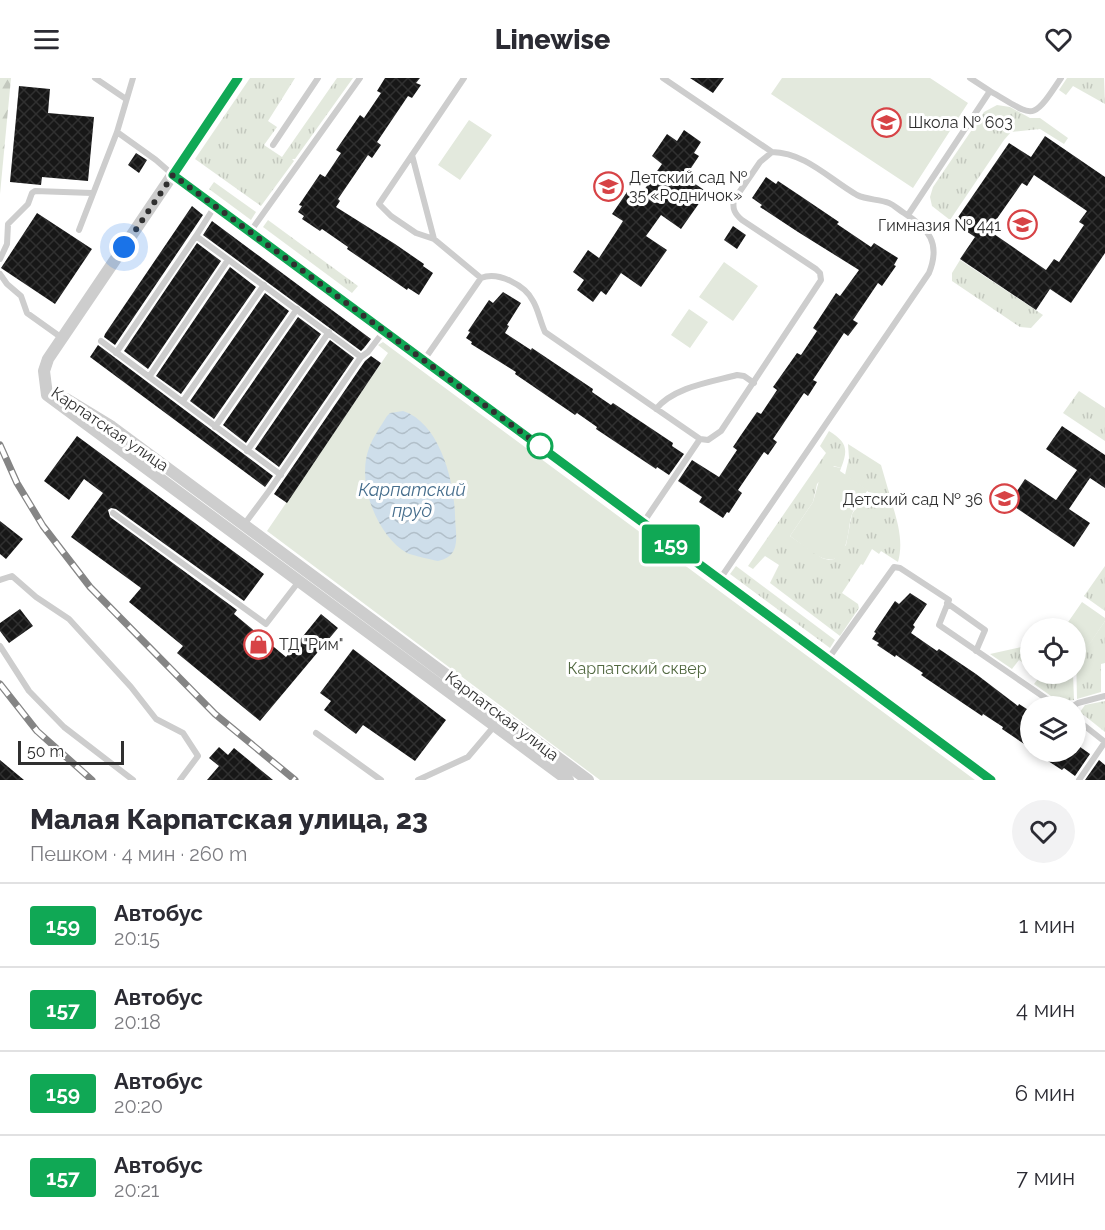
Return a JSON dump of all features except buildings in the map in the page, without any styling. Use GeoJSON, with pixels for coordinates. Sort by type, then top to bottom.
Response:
{"type":"FeatureCollection","features":[{"type":"Feature","properties":{"kind":"street"},"geometry":{"type":"LineString","coordinates":[[45,384],[45,366],[62,338],[238,78]]}},
{"type":"Feature","properties":{"kind":"street"},"geometry":{"type":"LineString","coordinates":[[173,175],[990,780]]}},
{"type":"Feature","properties":{"kind":"street","name":"Карпатская улица"},"geometry":{"type":"LineString","coordinates":[[45,384],[77,407],[112,427],[307,571],[569,777],[588,780]]}},
{"type":"Feature","properties":{"kind":"street","name":"Карпатская улица"},"geometry":{"type":"LineString","coordinates":[[45,384],[47,395],[236,536],[298,582],[498,721]]}},
{"type":"Feature","properties":{"kind":"lane"},"geometry":{"type":"LineString","coordinates":[[95,78],[126,99]]}},
{"type":"Feature","properties":{"kind":"lane"},"geometry":{"type":"LineString","coordinates":[[79,230],[117,132],[133,78]]}},
{"type":"Feature","properties":{"kind":"lane"},"geometry":{"type":"LineString","coordinates":[[273,146],[318,78]]}},
{"type":"Feature","properties":{"kind":"lane"},"geometry":{"type":"LineString","coordinates":[[250,232],[360,78]]}},
{"type":"Feature","properties":{"kind":"lane"},"geometry":{"type":"LineString","coordinates":[[464,78],[379,204],[406,226],[434,239],[481,278]]}},
{"type":"Feature","properties":{"kind":"lane"},"geometry":{"type":"LineString","coordinates":[[663,78],[772,152],[789,153],[859,196],[889,203],[925,227],[931,237],[933,255],[929,273],[719,579]]}},
{"type":"Feature","properties":{"kind":"lane"},"geometry":{"type":"LineString","coordinates":[[970,78],[1023,110],[1031,112],[1038,110],[1061,78]]}},
{"type":"Feature","properties":{"kind":"lane"},"geometry":{"type":"LineString","coordinates":[[908,215],[990,91]]}},
{"type":"Feature","properties":{"kind":"lane"},"geometry":{"type":"LineString","coordinates":[[117,132],[173,175]]}},
{"type":"Feature","properties":{"kind":"lane"},"geometry":{"type":"LineString","coordinates":[[424,361],[481,278],[489,274],[498,275],[526,292],[535,305],[545,332],[700,439],[708,440],[721,431],[821,280],[820,273],[816,269],[735,214],[734,200],[760,162],[772,152]]}},
{"type":"Feature","properties":{"kind":"lane"},"geometry":{"type":"LineString","coordinates":[[412,155],[434,239]]}},
{"type":"Feature","properties":{"kind":"lane"},"geometry":{"type":"LineString","coordinates":[[0,259],[7,244],[8,224],[28,204],[32,193],[35,191],[92,193]]}},
{"type":"Feature","properties":{"kind":"lane"},"geometry":{"type":"LineString","coordinates":[[116,353],[215,206]]}},
{"type":"Feature","properties":{"kind":"lane"},"geometry":{"type":"LineString","coordinates":[[196,236],[361,357]]}},
{"type":"Feature","properties":{"kind":"lane"},"geometry":{"type":"LineString","coordinates":[[149,376],[228,260]]}},
{"type":"Feature","properties":{"kind":"lane"},"geometry":{"type":"LineString","coordinates":[[0,274],[7,285],[21,296],[27,313],[62,338]]}},
{"type":"Feature","properties":{"kind":"lane"},"geometry":{"type":"LineString","coordinates":[[183,401],[264,285]]}},
{"type":"Feature","properties":{"kind":"lane"},"geometry":{"type":"LineString","coordinates":[[215,427],[297,309]]}},
{"type":"Feature","properties":{"kind":"lane"},"geometry":{"type":"LineString","coordinates":[[236,536],[281,475],[361,357],[368,352],[384,331]]}},
{"type":"Feature","properties":{"kind":"lane"},"geometry":{"type":"LineString","coordinates":[[248,451],[328,332]]}},
{"type":"Feature","properties":{"kind":"lane"},"geometry":{"type":"LineString","coordinates":[[101,341],[281,475]]}},
{"type":"Feature","properties":{"kind":"lane"},"geometry":{"type":"LineString","coordinates":[[656,409],[666,399],[680,392],[736,375],[744,376],[754,383]]}},
{"type":"Feature","properties":{"kind":"lane"},"geometry":{"type":"LineString","coordinates":[[643,523],[700,439]]}},
{"type":"Feature","properties":{"kind":"lane"},"geometry":{"type":"LineString","coordinates":[[113,513],[266,624],[307,571]]}},
{"type":"Feature","properties":{"kind":"lane"},"geometry":{"type":"LineString","coordinates":[[828,660],[894,567],[900,568],[949,600],[939,625],[1042,696]]}},
{"type":"Feature","properties":{"kind":"lane"},"geometry":{"type":"LineString","coordinates":[[0,580],[12,576],[36,597],[69,619],[131,687],[156,719],[183,733],[198,756],[180,780]]}},
{"type":"Feature","properties":{"kind":"lane"},"geometry":{"type":"LineString","coordinates":[[947,603],[985,630],[976,651]]}},
{"type":"Feature","properties":{"kind":"lane"},"geometry":{"type":"LineString","coordinates":[[0,646],[29,691],[64,727],[133,780]]}},
{"type":"Feature","properties":{"kind":"lane"},"geometry":{"type":"LineString","coordinates":[[1086,701],[1105,696]]}},
{"type":"Feature","properties":{"kind":"lane"},"geometry":{"type":"LineString","coordinates":[[418,780],[468,757],[498,721]]}},
{"type":"Feature","properties":{"kind":"lane"},"geometry":{"type":"LineString","coordinates":[[1079,780],[1105,742],[1086,727]]}},
{"type":"Feature","properties":{"kind":"lane"},"geometry":{"type":"LineString","coordinates":[[316,733],[381,780]]}},
{"type":"Feature","properties":{"kind":"green space"},"geometry":{"type":"Polygon","coordinates":[[[0,78],[11,78],[0,194],[0,78]]]}},
{"type":"Feature","properties":{"kind":"green space"},"geometry":{"type":"Polygon","coordinates":[[[250,78],[295,78],[268,121],[277,127],[264,145],[282,157],[337,78],[353,78],[295,159],[292,159],[294,161],[261,206],[195,159],[250,78]]]}},
{"type":"Feature","properties":{"kind":"green space","name":"Школа № 603"},"geometry":{"type":"Polygon","coordinates":[[[782,78],[930,78],[968,103],[913,188],[771,94],[782,78]]]}},
{"type":"Feature","properties":{"kind":"green space"},"geometry":{"type":"Polygon","coordinates":[[[1067,78],[1104,78],[1105,104],[1073,86],[1066,95],[1059,90],[1067,78]]]}},
{"type":"Feature","properties":{"kind":"green space"},"geometry":{"type":"Polygon","coordinates":[[[997,105],[1010,107],[1030,118],[1040,118],[1068,138],[1064,144],[1040,129],[1011,132],[950,220],[932,206],[930,197],[933,187],[984,112],[997,105]]]}},
{"type":"Feature","properties":{"kind":"green space"},"geometry":{"type":"Polygon","coordinates":[[[469,120],[492,135],[460,180],[438,165],[469,120]]]}},
{"type":"Feature","properties":{"kind":"green space"},"geometry":{"type":"Polygon","coordinates":[[[214,182],[256,212],[251,220],[209,189],[214,182]]]}},
{"type":"Feature","properties":{"kind":"green space"},"geometry":{"type":"Polygon","coordinates":[[[268,220],[358,286],[352,293],[263,227],[268,220]]]}},
{"type":"Feature","properties":{"kind":"green space"},"geometry":{"type":"Polygon","coordinates":[[[960,260],[1043,315],[1031,328],[1020,327],[952,281],[952,273],[960,260]]]}},
{"type":"Feature","properties":{"kind":"green space"},"geometry":{"type":"Polygon","coordinates":[[[724,262],[758,286],[733,321],[699,297],[724,262]]]}},
{"type":"Feature","properties":{"kind":"green space"},"geometry":{"type":"Polygon","coordinates":[[[689,309],[708,322],[690,348],[671,335],[689,309]]]}},
{"type":"Feature","properties":{"kind":"green space","name":"Карпатский сквер"},"geometry":{"type":"Polygon","coordinates":[[[383,342],[975,780],[600,780],[267,531],[388,353],[378,345],[383,342]]]}},
{"type":"Feature","properties":{"kind":"green space"},"geometry":{"type":"Polygon","coordinates":[[[1079,391],[1105,408],[1105,441],[1063,413],[1079,391]]]}},
{"type":"Feature","properties":{"kind":"green space"},"geometry":{"type":"Polygon","coordinates":[[[829,431],[844,446],[845,455],[841,468],[834,466],[817,484],[813,502],[790,536],[822,558],[834,559],[846,545],[852,514],[863,498],[875,501],[891,500],[900,538],[898,562],[881,551],[879,554],[872,549],[842,593],[858,604],[859,608],[840,636],[770,583],[779,565],[765,556],[753,569],[748,566],[826,453],[820,446],[829,431]]]}},
{"type":"Feature","properties":{"kind":"green space"},"geometry":{"type":"Polygon","coordinates":[[[848,444],[881,465],[890,496],[868,492],[845,475],[849,458],[848,444]]]}},
{"type":"Feature","properties":{"kind":"green space"},"geometry":{"type":"Polygon","coordinates":[[[831,466],[841,468],[840,471],[868,490],[852,514],[843,550],[834,559],[826,559],[790,536],[813,502],[820,477],[831,466]]]}},
{"type":"Feature","properties":{"kind":"green space"},"geometry":{"type":"Polygon","coordinates":[[[736,566],[835,640],[830,648],[730,574],[736,566]]]}},
{"type":"Feature","properties":{"kind":"green space"},"geometry":{"type":"Polygon","coordinates":[[[1105,566],[1105,611],[1084,596],[1105,566]]]}},
{"type":"Feature","properties":{"kind":"green space"},"geometry":{"type":"Polygon","coordinates":[[[1082,602],[1105,618],[1086,650],[1086,618],[1071,618],[1082,602]]]}},
{"type":"Feature","properties":{"kind":"green space"},"geometry":{"type":"Polygon","coordinates":[[[1105,621],[1105,663],[1101,664],[1101,692],[1086,696],[1077,696],[1077,684],[1086,684],[1086,649],[1105,621]]]}},
{"type":"Feature","properties":{"kind":"green space"},"geometry":{"type":"Polygon","coordinates":[[[1020,647],[1020,661],[1012,669],[990,654],[1020,647]]]}},
{"type":"Feature","properties":{"kind":"green space"},"geometry":{"type":"Polygon","coordinates":[[[1034,684],[1073,684],[1074,696],[1051,696],[1034,684]]]}},
{"type":"Feature","properties":{"kind":"green space"},"geometry":{"type":"Polygon","coordinates":[[[1105,701],[1105,732],[1086,717],[1086,705],[1105,701]]]}},
{"type":"Feature","properties":{"kind":"water","name":"Карпатский пруд"},"geometry":{"type":"Polygon","coordinates":[[[403,411],[416,418],[435,440],[443,455],[452,486],[456,543],[451,554],[438,561],[407,553],[396,545],[378,521],[367,492],[365,476],[369,448],[387,416],[390,413],[403,411]]]}},
{"type":"Feature","properties":{"kind":"railway"},"geometry":{"type":"LineString","coordinates":[[0,445],[17,483],[43,526],[90,587],[215,714],[295,780]]}},
{"type":"Feature","properties":{"kind":"railway"},"geometry":{"type":"LineString","coordinates":[[0,684],[37,731],[92,780]]}},
{"type":"Feature","properties":{"kind":"bus line","name":"159"},"geometry":{"type":"LineString","coordinates":[[238,78],[173,175],[991,780]]}},
{"type":"Feature","properties":{"kind":"place","name":"Школа № 603"},"geometry":{"type":"Point","coordinates":[887,122]}},
{"type":"Feature","properties":{"kind":"place","name":"Детский сад № 35 «Родничок»"},"geometry":{"type":"Point","coordinates":[608,186]}},
{"type":"Feature","properties":{"kind":"place","name":"Гимназия № 441"},"geometry":{"type":"Point","coordinates":[1022,225]}},
{"type":"Feature","properties":{"kind":"place","name":"Детский сад № 36"},"geometry":{"type":"Point","coordinates":[1004,499]}},
{"type":"Feature","properties":{"kind":"place","name":"ТД \"Рим\""},"geometry":{"type":"Point","coordinates":[258,644]}},
{"type":"Feature","properties":{"kind":"route"},"geometry":{"type":"LineString","coordinates":[[124,247],[173,175],[540,446]]}}]}
